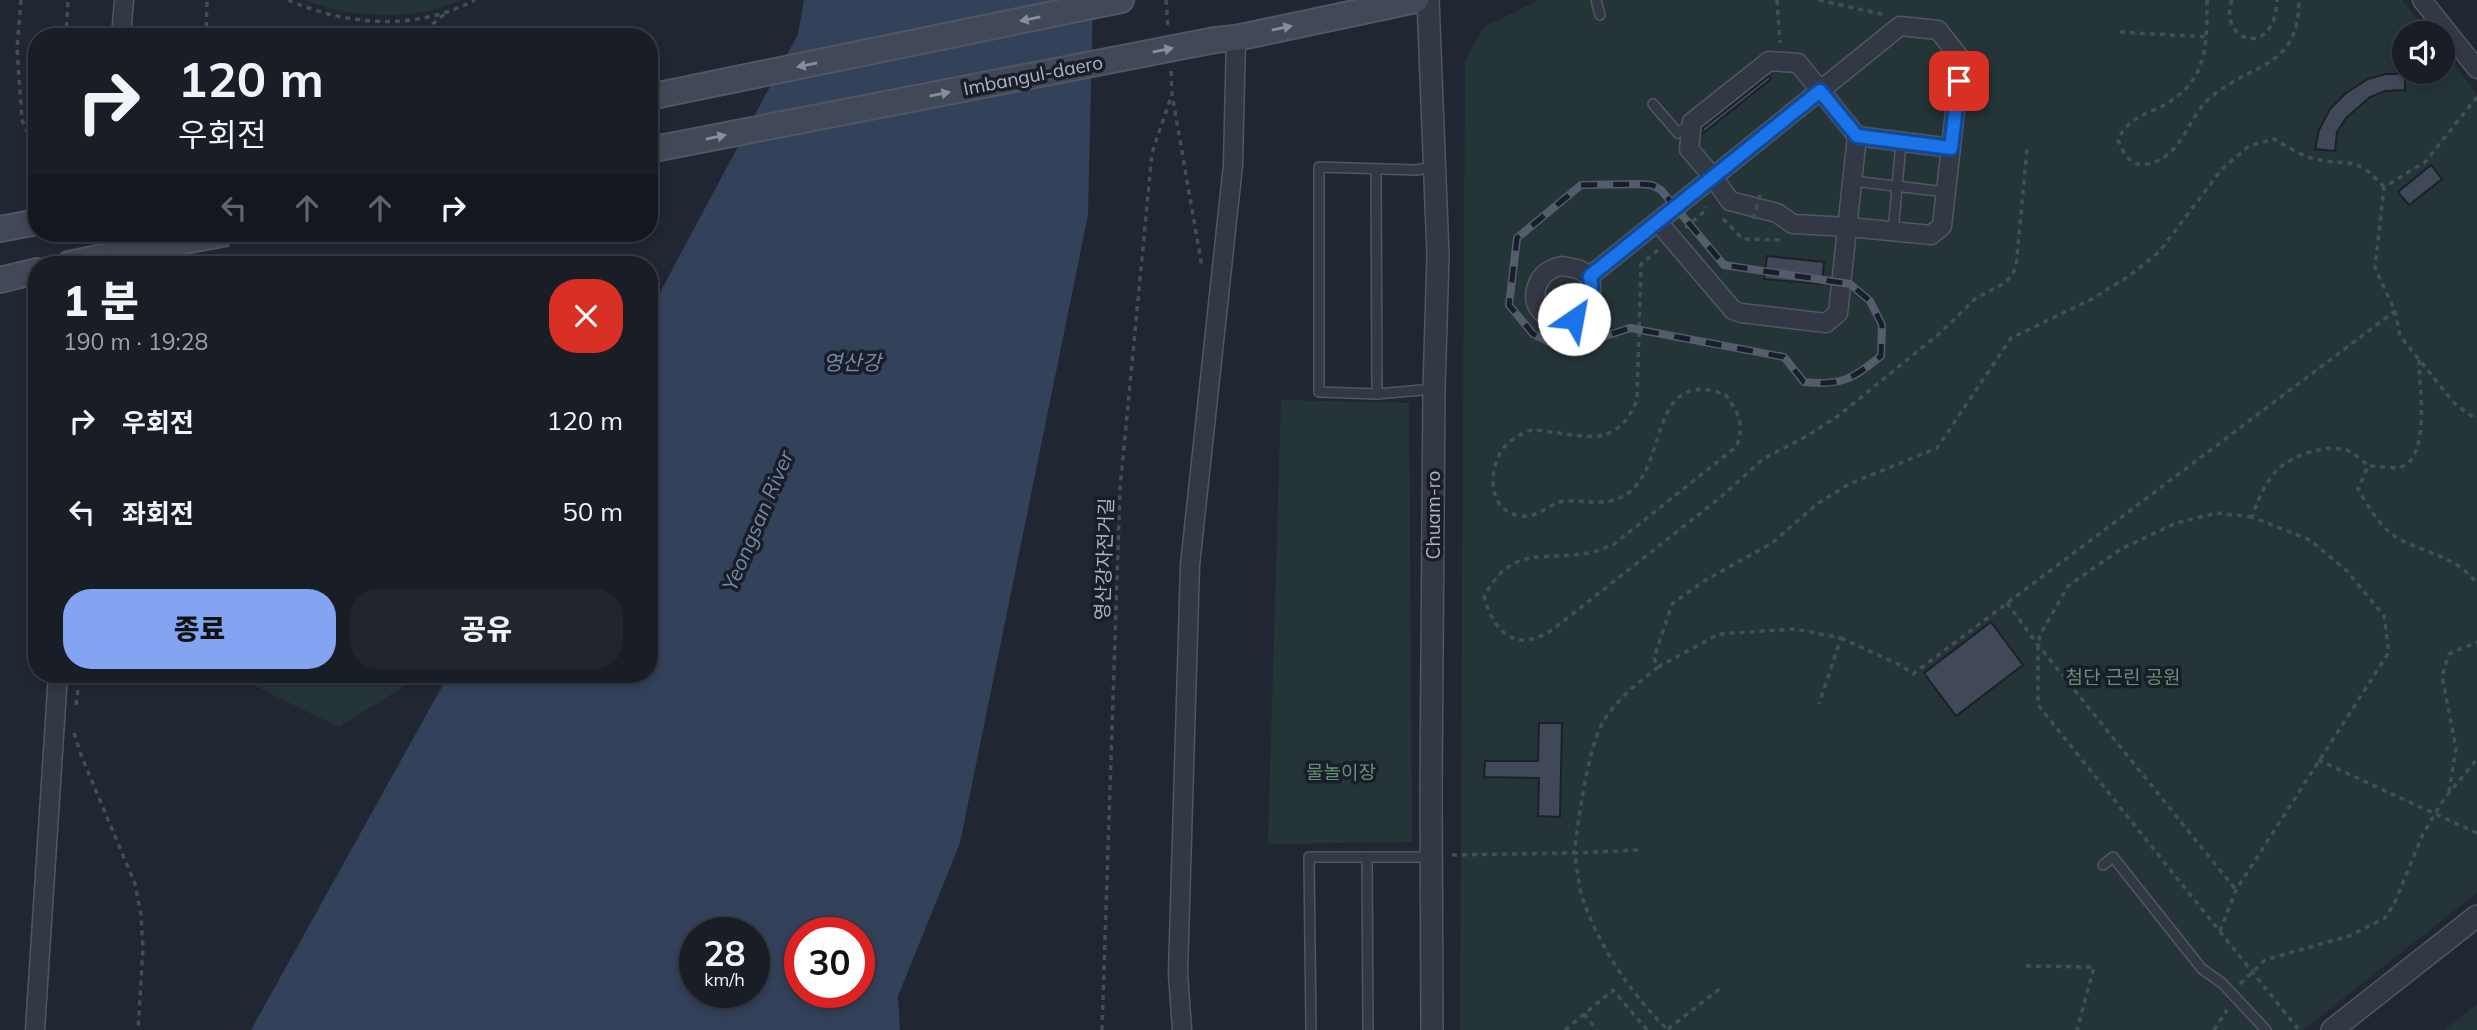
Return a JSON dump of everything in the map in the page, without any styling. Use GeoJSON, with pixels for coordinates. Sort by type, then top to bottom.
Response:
{"type":"FeatureCollection","features":[{"type":"Feature","properties":{"kind":"main road"},"geometry":{"type":"LineString","coordinates":[[658,95],[1121,0]]}},
{"type":"Feature","properties":{"kind":"main road","name":"Imbangul-daero"},"geometry":{"type":"LineString","coordinates":[[658,148],[1416,0]]}},
{"type":"Feature","properties":{"kind":"main road"},"geometry":{"type":"LineString","coordinates":[[0,229],[28,224]]}},
{"type":"Feature","properties":{"kind":"main road"},"geometry":{"type":"LineString","coordinates":[[135,256],[191,242]]}},
{"type":"Feature","properties":{"kind":"main road"},"geometry":{"type":"LineString","coordinates":[[0,280],[28,273]]}},
{"type":"Feature","properties":{"kind":"street"},"geometry":{"type":"LineString","coordinates":[[122,28],[124,0]]}},
{"type":"Feature","properties":{"kind":"street","name":"Chuam-ro"},"geometry":{"type":"LineString","coordinates":[[1429,0],[1438,255],[1434,390],[1442,856],[1432,1030]]}},
{"type":"Feature","properties":{"kind":"street"},"geometry":{"type":"LineString","coordinates":[[2422,0],[2477,69]]}},
{"type":"Feature","properties":{"kind":"street"},"geometry":{"type":"LineString","coordinates":[[1590,276],[1658,222],[1713,177],[1820,91],[1900,26],[1938,30],[1961,59],[1951,148],[1946,192],[1942,226],[1931,235],[1849,226],[1793,224],[1777,213],[1730,201],[1713,177],[1689,149],[1692,122],[1769,61],[1798,63],[1820,91],[1857,136],[1951,148]]}},
{"type":"Feature","properties":{"kind":"street"},"geometry":{"type":"LineString","coordinates":[[1182,1030],[1178,973],[1190,565],[1233,165],[1226,39]]}},
{"type":"Feature","properties":{"kind":"street"},"geometry":{"type":"LineString","coordinates":[[1658,222],[1733,310],[1826,323],[1838,313],[1857,136]]}},
{"type":"Feature","properties":{"kind":"street"},"geometry":{"type":"LineString","coordinates":[[35,1030],[57,683]]}},
{"type":"Feature","properties":{"kind":"street"},"geometry":{"type":"LineString","coordinates":[[2332,1030],[2477,916]]}},
{"type":"Feature","properties":{"kind":"lane"},"geometry":{"type":"LineString","coordinates":[[1596,0],[1601,15]]}},
{"type":"Feature","properties":{"kind":"lane"},"geometry":{"type":"LineString","coordinates":[[1653,104],[1678,133],[1692,122]]}},
{"type":"Feature","properties":{"kind":"lane"},"geometry":{"type":"LineString","coordinates":[[1893,232],[1901,143]]}},
{"type":"Feature","properties":{"kind":"lane"},"geometry":{"type":"LineString","coordinates":[[1434,390],[1377,394],[1319,393],[1319,167],[1416,170],[1436,166]]}},
{"type":"Feature","properties":{"kind":"lane"},"geometry":{"type":"LineString","coordinates":[[1376,169],[1377,394]]}},
{"type":"Feature","properties":{"kind":"lane"},"geometry":{"type":"LineString","coordinates":[[1853,181],[1946,192]]}},
{"type":"Feature","properties":{"kind":"lane"},"geometry":{"type":"LineString","coordinates":[[1311,1030],[1309,857],[1442,856]]}},
{"type":"Feature","properties":{"kind":"lane"},"geometry":{"type":"LineString","coordinates":[[1367,857],[1368,1030]]}},
{"type":"Feature","properties":{"kind":"lane"},"geometry":{"type":"LineString","coordinates":[[2103,865],[2113,857],[2202,969],[2222,983],[2266,1030]]}},
{"type":"Feature","properties":{"kind":"path"},"geometry":{"type":"LineString","coordinates":[[20,0],[17,49],[22,120],[28,134]]}},
{"type":"Feature","properties":{"kind":"path"},"geometry":{"type":"LineString","coordinates":[[66,28],[68,0]]}},
{"type":"Feature","properties":{"kind":"path"},"geometry":{"type":"LineString","coordinates":[[206,28],[207,0]]}},
{"type":"Feature","properties":{"kind":"path"},"geometry":{"type":"LineString","coordinates":[[288,0],[325,13],[365,21],[389,22],[448,12]]}},
{"type":"Feature","properties":{"kind":"path"},"geometry":{"type":"LineString","coordinates":[[428,28],[448,12],[475,0]]}},
{"type":"Feature","properties":{"kind":"path"},"geometry":{"type":"LineString","coordinates":[[1166,0],[1169,40]]}},
{"type":"Feature","properties":{"kind":"path"},"geometry":{"type":"LineString","coordinates":[[1769,61],[1779,50],[1780,44],[1777,0]]}},
{"type":"Feature","properties":{"kind":"path"},"geometry":{"type":"LineString","coordinates":[[1819,0],[1894,17]]}},
{"type":"Feature","properties":{"kind":"path"},"geometry":{"type":"LineString","coordinates":[[2207,0],[2206,53],[2199,72],[2182,92],[2158,108],[2133,119],[2123,128],[2118,140],[2126,158],[2137,165],[2150,164],[2166,156],[2179,143],[2210,97],[2230,83],[2275,60],[2288,46],[2297,28],[2299,0]]}},
{"type":"Feature","properties":{"kind":"path"},"geometry":{"type":"LineString","coordinates":[[2232,0],[2230,16],[2233,28],[2243,37],[2259,38],[2269,32],[2277,14],[2277,0]]}},
{"type":"Feature","properties":{"kind":"path"},"geometry":{"type":"LineString","coordinates":[[2120,32],[2207,37]]}},
{"type":"Feature","properties":{"kind":"path","name":"영산강자전거길"},"geometry":{"type":"LineString","coordinates":[[1170,67],[1172,94],[1203,270]]}},
{"type":"Feature","properties":{"kind":"path","name":"영산강자전거길"},"geometry":{"type":"LineString","coordinates":[[1102,1030],[1120,489],[1152,153],[1172,94]]}},
{"type":"Feature","properties":{"kind":"path"},"geometry":{"type":"LineString","coordinates":[[2384,187],[2425,162],[2477,97]]}},
{"type":"Feature","properties":{"kind":"path"},"geometry":{"type":"LineString","coordinates":[[1658,667],[1654,658],[1672,604],[1704,581],[1772,543],[1817,504],[1849,484],[1937,449],[2011,338],[2092,299],[2129,276],[2159,252],[2222,169],[2249,146],[2274,139],[2313,159],[2356,163],[2369,170],[2384,187],[2375,268],[2395,311],[2400,336],[2455,404],[2477,420]]}},
{"type":"Feature","properties":{"kind":"path"},"geometry":{"type":"LineString","coordinates":[[1704,206],[1706,210],[1641,264],[1637,400],[1631,415],[1606,436],[1588,438],[1529,430],[1507,443],[1501,452],[1493,469],[1492,492],[1505,510],[1521,516],[1537,514],[1550,505],[1565,501],[1605,503],[1621,498],[1634,489],[1645,475],[1671,407],[1680,396],[1694,390],[1725,394],[1741,420],[1737,446],[1613,544],[1592,552],[1529,558],[1513,562],[1502,571],[1484,597],[1490,617],[1499,631],[1522,642],[1540,638],[1552,630],[1721,497],[1763,459],[1838,416],[1940,333],[1976,298],[2011,277],[2016,267],[2027,149]]}},
{"type":"Feature","properties":{"kind":"path"},"geometry":{"type":"LineString","coordinates":[[1753,219],[1760,195]]}},
{"type":"Feature","properties":{"kind":"path"},"geometry":{"type":"LineString","coordinates":[[1722,987],[1668,1030],[1625,980],[1584,904],[1574,853],[1580,808],[1603,722],[1618,701],[1658,667],[1719,634],[1795,629],[1841,638],[1902,666],[1913,674],[2395,311]]}},
{"type":"Feature","properties":{"kind":"path"},"geometry":{"type":"LineString","coordinates":[[2252,517],[2264,488],[2279,468],[2309,452],[2345,450],[2368,466],[2400,467],[2412,460],[2419,445],[2421,417],[2419,360]]}},
{"type":"Feature","properties":{"kind":"path"},"geometry":{"type":"LineString","coordinates":[[2368,466],[2358,489],[2385,528],[2400,540],[2455,562],[2471,575],[2477,584]]}},
{"type":"Feature","properties":{"kind":"path"},"geometry":{"type":"LineString","coordinates":[[2220,931],[2236,890],[2389,652],[2384,616],[2347,571],[2309,540],[2252,517],[2217,513],[2176,523],[2121,549],[2068,586],[2040,635],[2038,705],[2299,1030]]}},
{"type":"Feature","properties":{"kind":"path"},"geometry":{"type":"LineString","coordinates":[[2007,603],[2236,890]]}},
{"type":"Feature","properties":{"kind":"path"},"geometry":{"type":"LineString","coordinates":[[1819,704],[1841,638]]}},
{"type":"Feature","properties":{"kind":"path"},"geometry":{"type":"LineString","coordinates":[[2448,794],[2456,748],[2442,676],[2449,654],[2477,642]]}},
{"type":"Feature","properties":{"kind":"path"},"geometry":{"type":"LineString","coordinates":[[76,709],[79,683]]}},
{"type":"Feature","properties":{"kind":"path"},"geometry":{"type":"LineString","coordinates":[[74,732],[135,884],[141,915],[143,948],[138,1030]]}},
{"type":"Feature","properties":{"kind":"path"},"geometry":{"type":"LineString","coordinates":[[2214,1030],[2240,984],[2265,960],[2349,936],[2385,918],[2394,904],[2423,834],[2448,794],[2477,759]]}},
{"type":"Feature","properties":{"kind":"path"},"geometry":{"type":"LineString","coordinates":[[2318,760],[2477,834]]}},
{"type":"Feature","properties":{"kind":"path"},"geometry":{"type":"LineString","coordinates":[[1442,856],[1638,850]]}},
{"type":"Feature","properties":{"kind":"path"},"geometry":{"type":"LineString","coordinates":[[2026,966],[2094,967],[2077,1030]]}},
{"type":"Feature","properties":{"kind":"path"},"geometry":{"type":"LineString","coordinates":[[1565,1030],[1613,990],[1647,1030]]}},
{"type":"Feature","properties":{"kind":"path"},"geometry":{"type":"LineString","coordinates":[[1584,1014],[1597,1030]]}},
{"type":"Feature","properties":{"kind":"green space"},"geometry":{"type":"Polygon","coordinates":[[[304,0],[461,0],[422,12],[382,15],[343,11],[304,0]]]}},
{"type":"Feature","properties":{"kind":"green space","name":"첨단 근린 공원"},"geometry":{"type":"Polygon","coordinates":[[[1539,0],[2402,0],[2419,21],[2392,21],[2392,84],[2455,84],[2455,66],[2477,94],[2477,893],[2303,1030],[1460,1030],[1465,60],[1484,27],[1539,0]]]}},
{"type":"Feature","properties":{"kind":"green space","name":"물놀이장"},"geometry":{"type":"Polygon","coordinates":[[[1281,400],[1409,403],[1412,842],[1268,844],[1281,400]]]}},
{"type":"Feature","properties":{"kind":"green space"},"geometry":{"type":"Polygon","coordinates":[[[249,683],[409,683],[339,727],[249,683]]]}},
{"type":"Feature","properties":{"kind":"green space"},"geometry":{"type":"Polygon","coordinates":[[[2477,1004],[2477,1030],[2444,1030],[2477,1004]]]}},
{"type":"Feature","properties":{"kind":"water","name":"영산강"},"geometry":{"type":"Polygon","coordinates":[[[804,0],[1093,0],[1088,215],[960,843],[898,996],[900,1030],[251,1030],[444,683],[658,683],[658,296],[798,34],[804,0]]]}},
{"type":"Feature","properties":{"kind":"building"},"geometry":{"type":"Polygon","coordinates":[[[2392,74],[2392,84],[2405,84],[2405,90],[2385,91],[2370,97],[2346,118],[2337,132],[2335,151],[2315,149],[2319,130],[2330,109],[2346,93],[2368,79],[2392,74]]]}},
{"type":"Feature","properties":{"kind":"building"},"geometry":{"type":"Polygon","coordinates":[[[1769,76],[1771,79],[1702,134],[1703,128],[1769,76]]]}},
{"type":"Feature","properties":{"kind":"building"},"geometry":{"type":"Polygon","coordinates":[[[2431,165],[2442,179],[2409,205],[2398,192],[2431,165]]]}},
{"type":"Feature","properties":{"kind":"building"},"geometry":{"type":"Polygon","coordinates":[[[1767,256],[1824,262],[1822,284],[1764,279],[1767,256]]]}},
{"type":"Feature","properties":{"kind":"building"},"geometry":{"type":"Polygon","coordinates":[[[1991,622],[2023,665],[1956,716],[1924,673],[1991,622]]]}},
{"type":"Feature","properties":{"kind":"building"},"geometry":{"type":"Polygon","coordinates":[[[1539,723],[1562,723],[1560,817],[1538,816],[1539,778],[1484,777],[1485,761],[1538,761],[1539,723]]]}},
{"type":"Feature","properties":{"kind":"railway"},"geometry":{"type":"LineString","coordinates":[[1640,184],[1652,185],[1661,190],[1724,265],[1850,284],[1870,301],[1882,325],[1881,356],[1846,379],[1817,383],[1804,382],[1784,357],[1630,328],[1582,344],[1557,346],[1533,334],[1509,305],[1517,238],[1581,185],[1640,184]]}},
{"type":"Feature","properties":{"kind":"route"},"geometry":{"type":"LineString","coordinates":[[1574,319],[1581,314],[1591,298],[1590,276],[1820,91],[1857,136],[1951,148],[1959,81]]}},
{"type":"Feature","properties":{"kind":"water label","name":"Yeongsan River"},"geometry":{"type":"Point","coordinates":[758,521]}}]}
